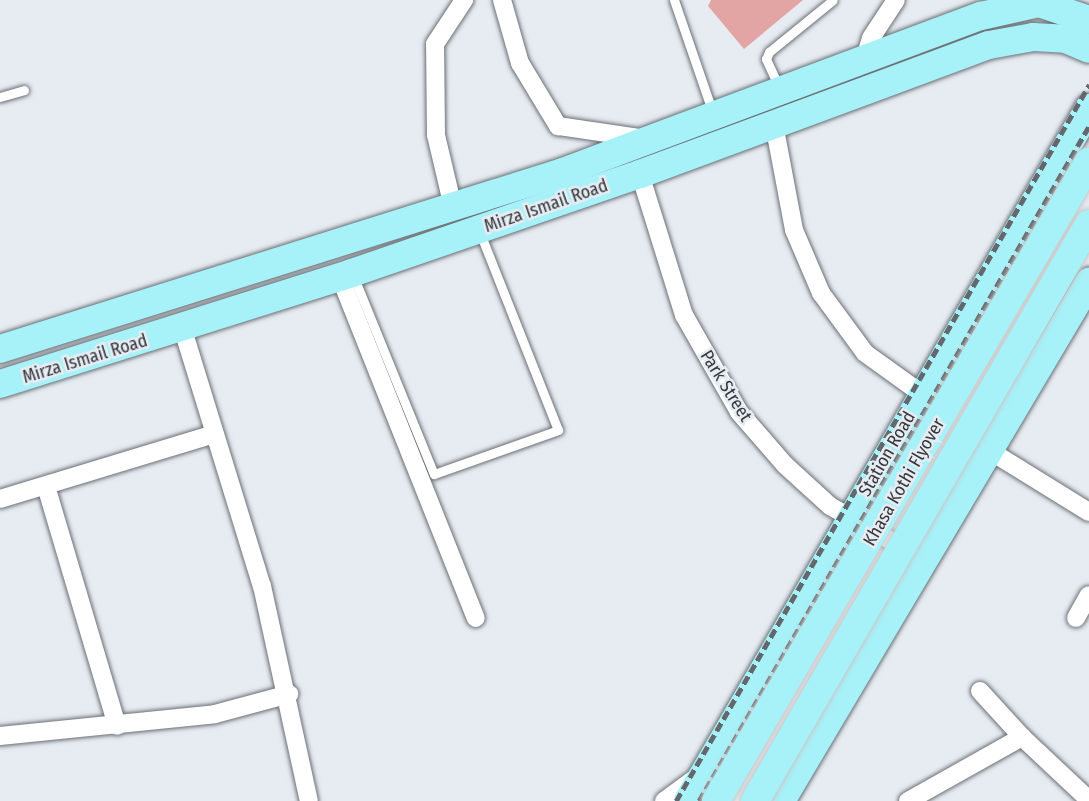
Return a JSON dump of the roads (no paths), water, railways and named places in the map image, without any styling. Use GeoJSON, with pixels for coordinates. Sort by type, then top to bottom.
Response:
{"type":"FeatureCollection","features":[{"type":"Feature","properties":{"kind":"main road","name":"Mirza Ismail Road"},"geometry":{"type":"LineString","coordinates":[[0,349],[172,297],[659,139],[864,61],[973,9],[1041,2],[1089,20]]}},
{"type":"Feature","properties":{"kind":"main road","name":"Mirza Ismail Road"},"geometry":{"type":"LineString","coordinates":[[0,384],[183,330],[478,230],[640,174],[989,45],[1033,37],[1066,39],[1089,49]]}},
{"type":"Feature","properties":{"kind":"main road","name":"Station Road"},"geometry":{"type":"LineString","coordinates":[[688,801],[850,517],[1089,108]]}},
{"type":"Feature","properties":{"kind":"main road","name":"Khasa Kothi Flyover"},"geometry":{"type":"LineString","coordinates":[[716,801],[1089,162]]}},
{"type":"Feature","properties":{"kind":"main road","name":"Khasa Kothi Flyover"},"geometry":{"type":"LineString","coordinates":[[755,801],[1089,224]]}},
{"type":"Feature","properties":{"kind":"main road"},"geometry":{"type":"LineString","coordinates":[[781,801],[922,559],[1089,282]]}},
{"type":"Feature","properties":{"kind":"main road"},"geometry":{"type":"LineString","coordinates":[[172,297],[183,330]]}},
{"type":"Feature","properties":{"kind":"street"},"geometry":{"type":"LineString","coordinates":[[453,207],[436,135],[435,44],[465,0]]}},
{"type":"Feature","properties":{"kind":"street"},"geometry":{"type":"LineString","coordinates":[[502,0],[520,63],[558,126],[659,139]]}},
{"type":"Feature","properties":{"kind":"street"},"geometry":{"type":"LineString","coordinates":[[864,61],[871,38],[896,0]]}},
{"type":"Feature","properties":{"kind":"street"},"geometry":{"type":"LineString","coordinates":[[774,124],[794,230],[821,293],[865,353],[922,394]]}},
{"type":"Feature","properties":{"kind":"street","name":"Park Street"},"geometry":{"type":"LineString","coordinates":[[640,174],[684,315],[739,412],[785,465],[830,506],[922,559]]}},
{"type":"Feature","properties":{"kind":"street"},"geometry":{"type":"LineString","coordinates":[[346,275],[476,618]]}},
{"type":"Feature","properties":{"kind":"street"},"geometry":{"type":"LineString","coordinates":[[183,330],[262,586],[289,694],[309,801]]}},
{"type":"Feature","properties":{"kind":"street"},"geometry":{"type":"LineString","coordinates":[[0,499],[214,434]]}},
{"type":"Feature","properties":{"kind":"street"},"geometry":{"type":"LineString","coordinates":[[987,450],[1089,512]]}},
{"type":"Feature","properties":{"kind":"street"},"geometry":{"type":"LineString","coordinates":[[46,486],[117,726]]}},
{"type":"Feature","properties":{"kind":"street"},"geometry":{"type":"LineString","coordinates":[[1076,618],[1089,595]]}},
{"type":"Feature","properties":{"kind":"street"},"geometry":{"type":"LineString","coordinates":[[980,691],[1022,737],[1089,800]]}},
{"type":"Feature","properties":{"kind":"street"},"geometry":{"type":"LineString","coordinates":[[0,735],[117,726],[215,714],[289,694]]}},
{"type":"Feature","properties":{"kind":"street"},"geometry":{"type":"LineString","coordinates":[[908,801],[1022,737]]}},
{"type":"Feature","properties":{"kind":"street"},"geometry":{"type":"LineString","coordinates":[[664,801],[702,773]]}},
{"type":"Feature","properties":{"kind":"lane"},"geometry":{"type":"LineString","coordinates":[[674,0],[714,118]]}},
{"type":"Feature","properties":{"kind":"lane"},"geometry":{"type":"LineString","coordinates":[[782,92],[768,67],[769,52],[833,0]]}},
{"type":"Feature","properties":{"kind":"lane"},"geometry":{"type":"LineString","coordinates":[[0,97],[24,90]]}},
{"type":"Feature","properties":{"kind":"lane"},"geometry":{"type":"LineString","coordinates":[[346,275],[434,474],[558,430],[478,230]]}},
{"type":"Feature","properties":{"kind":"railway"},"geometry":{"type":"LineString","coordinates":[[676,801],[1089,85]]}},
{"type":"Feature","properties":{"kind":"railway"},"geometry":{"type":"LineString","coordinates":[[699,801],[1089,126]]}}]}
